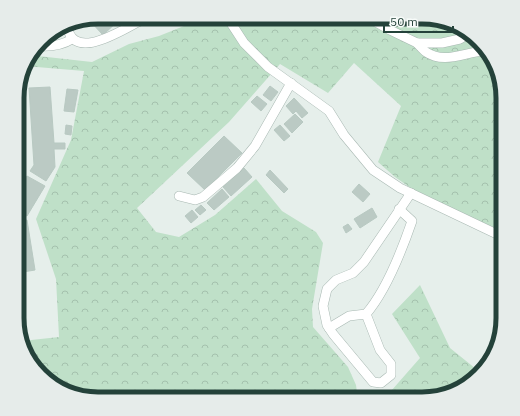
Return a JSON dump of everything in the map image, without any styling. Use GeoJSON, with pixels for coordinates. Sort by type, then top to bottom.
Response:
{"type":"FeatureCollection","features":[{"type":"Feature","properties":{"kind":"street"},"geometry":{"type":"LineString","coordinates":[[68,31],[72,39],[81,44],[102,40],[132,24]]}},
{"type":"Feature","properties":{"kind":"street"},"geometry":{"type":"LineString","coordinates":[[232,24],[244,43],[268,67],[329,111],[344,135],[373,170],[400,188],[496,234]]}},
{"type":"Feature","properties":{"kind":"street"},"geometry":{"type":"LineString","coordinates":[[380,24],[417,44],[427,53],[441,58],[480,52]]}},
{"type":"Feature","properties":{"kind":"street"},"geometry":{"type":"LineString","coordinates":[[417,44],[442,43],[460,39],[464,37]]}},
{"type":"Feature","properties":{"kind":"street"},"geometry":{"type":"LineString","coordinates":[[45,47],[64,44],[72,39]]}},
{"type":"Feature","properties":{"kind":"street"},"geometry":{"type":"LineString","coordinates":[[179,196],[195,200],[203,197],[237,168],[255,146],[291,83]]}},
{"type":"Feature","properties":{"kind":"street"},"geometry":{"type":"LineString","coordinates":[[366,314],[380,350],[391,364],[391,375],[381,383],[373,382],[333,334],[327,325],[323,306],[327,289],[336,280],[353,273],[364,262],[410,193]]}},
{"type":"Feature","properties":{"kind":"street"},"geometry":{"type":"LineString","coordinates":[[329,328],[349,316],[366,314],[376,303],[403,246],[412,221],[399,209]]}},
{"type":"Feature","properties":{"kind":"green space"},"geometry":{"type":"Polygon","coordinates":[[[189,24],[427,24],[446,28],[463,36],[478,49],[484,57],[492,74],[496,98],[496,228],[435,205],[395,177],[378,162],[401,106],[354,63],[328,93],[280,64],[229,122],[137,208],[156,232],[179,237],[215,215],[256,179],[282,211],[316,232],[323,243],[312,309],[313,327],[348,367],[356,385],[357,392],[93,392],[69,386],[57,380],[49,374],[36,359],[28,340],[59,337],[56,279],[36,219],[71,140],[84,71],[31,67],[37,56],[92,62],[129,44],[159,36],[189,24]]]}},
{"type":"Feature","properties":{"kind":"green space"},"geometry":{"type":"Polygon","coordinates":[[[420,285],[450,348],[476,369],[463,380],[446,388],[422,392],[390,392],[420,358],[392,314],[420,285]]]}},
{"type":"Feature","properties":{"kind":"building"},"geometry":{"type":"Polygon","coordinates":[[[93,24],[115,24],[103,35],[93,24]]]}},
{"type":"Feature","properties":{"kind":"building"},"geometry":{"type":"Polygon","coordinates":[[[270,86],[278,92],[271,101],[263,95],[270,86]]]}},
{"type":"Feature","properties":{"kind":"building"},"geometry":{"type":"Polygon","coordinates":[[[50,87],[54,143],[65,143],[65,149],[54,149],[55,167],[46,181],[30,171],[34,165],[29,88],[50,87]]]}},
{"type":"Feature","properties":{"kind":"building"},"geometry":{"type":"Polygon","coordinates":[[[67,89],[78,90],[74,112],[64,111],[67,89]]]}},
{"type":"Feature","properties":{"kind":"building"},"geometry":{"type":"Polygon","coordinates":[[[257,96],[267,104],[261,111],[251,102],[257,96]]]}},
{"type":"Feature","properties":{"kind":"building"},"geometry":{"type":"Polygon","coordinates":[[[294,98],[308,113],[302,118],[296,111],[293,114],[286,106],[294,98]]]}},
{"type":"Feature","properties":{"kind":"building"},"geometry":{"type":"Polygon","coordinates":[[[295,114],[303,122],[292,133],[284,124],[295,114]]]}},
{"type":"Feature","properties":{"kind":"building"},"geometry":{"type":"Polygon","coordinates":[[[66,125],[72,126],[71,135],[65,134],[66,125]]]}},
{"type":"Feature","properties":{"kind":"building"},"geometry":{"type":"Polygon","coordinates":[[[280,125],[290,136],[284,141],[274,130],[280,125]]]}},
{"type":"Feature","properties":{"kind":"building"},"geometry":{"type":"Polygon","coordinates":[[[224,136],[242,153],[205,190],[187,173],[224,136]]]}},
{"type":"Feature","properties":{"kind":"building"},"geometry":{"type":"Polygon","coordinates":[[[244,168],[252,177],[231,196],[223,187],[244,168]]]}},
{"type":"Feature","properties":{"kind":"building"},"geometry":{"type":"Polygon","coordinates":[[[270,170],[288,189],[284,193],[266,175],[270,170]]]}},
{"type":"Feature","properties":{"kind":"building"},"geometry":{"type":"Polygon","coordinates":[[[27,176],[45,186],[27,216],[24,214],[24,181],[27,176]]]}},
{"type":"Feature","properties":{"kind":"building"},"geometry":{"type":"Polygon","coordinates":[[[359,184],[370,194],[363,202],[352,192],[359,184]]]}},
{"type":"Feature","properties":{"kind":"building"},"geometry":{"type":"Polygon","coordinates":[[[222,189],[229,197],[214,210],[207,203],[222,189]]]}},
{"type":"Feature","properties":{"kind":"building"},"geometry":{"type":"Polygon","coordinates":[[[201,205],[206,210],[200,215],[195,210],[201,205]]]}},
{"type":"Feature","properties":{"kind":"building"},"geometry":{"type":"Polygon","coordinates":[[[372,208],[377,217],[360,228],[354,219],[372,208]]]}},
{"type":"Feature","properties":{"kind":"building"},"geometry":{"type":"Polygon","coordinates":[[[192,210],[198,217],[191,223],[185,216],[192,210]]]}},
{"type":"Feature","properties":{"kind":"building"},"geometry":{"type":"Polygon","coordinates":[[[27,220],[35,270],[24,272],[24,221],[27,220]]]}},
{"type":"Feature","properties":{"kind":"building"},"geometry":{"type":"Polygon","coordinates":[[[348,224],[352,229],[346,233],[343,227],[348,224]]]}}]}
